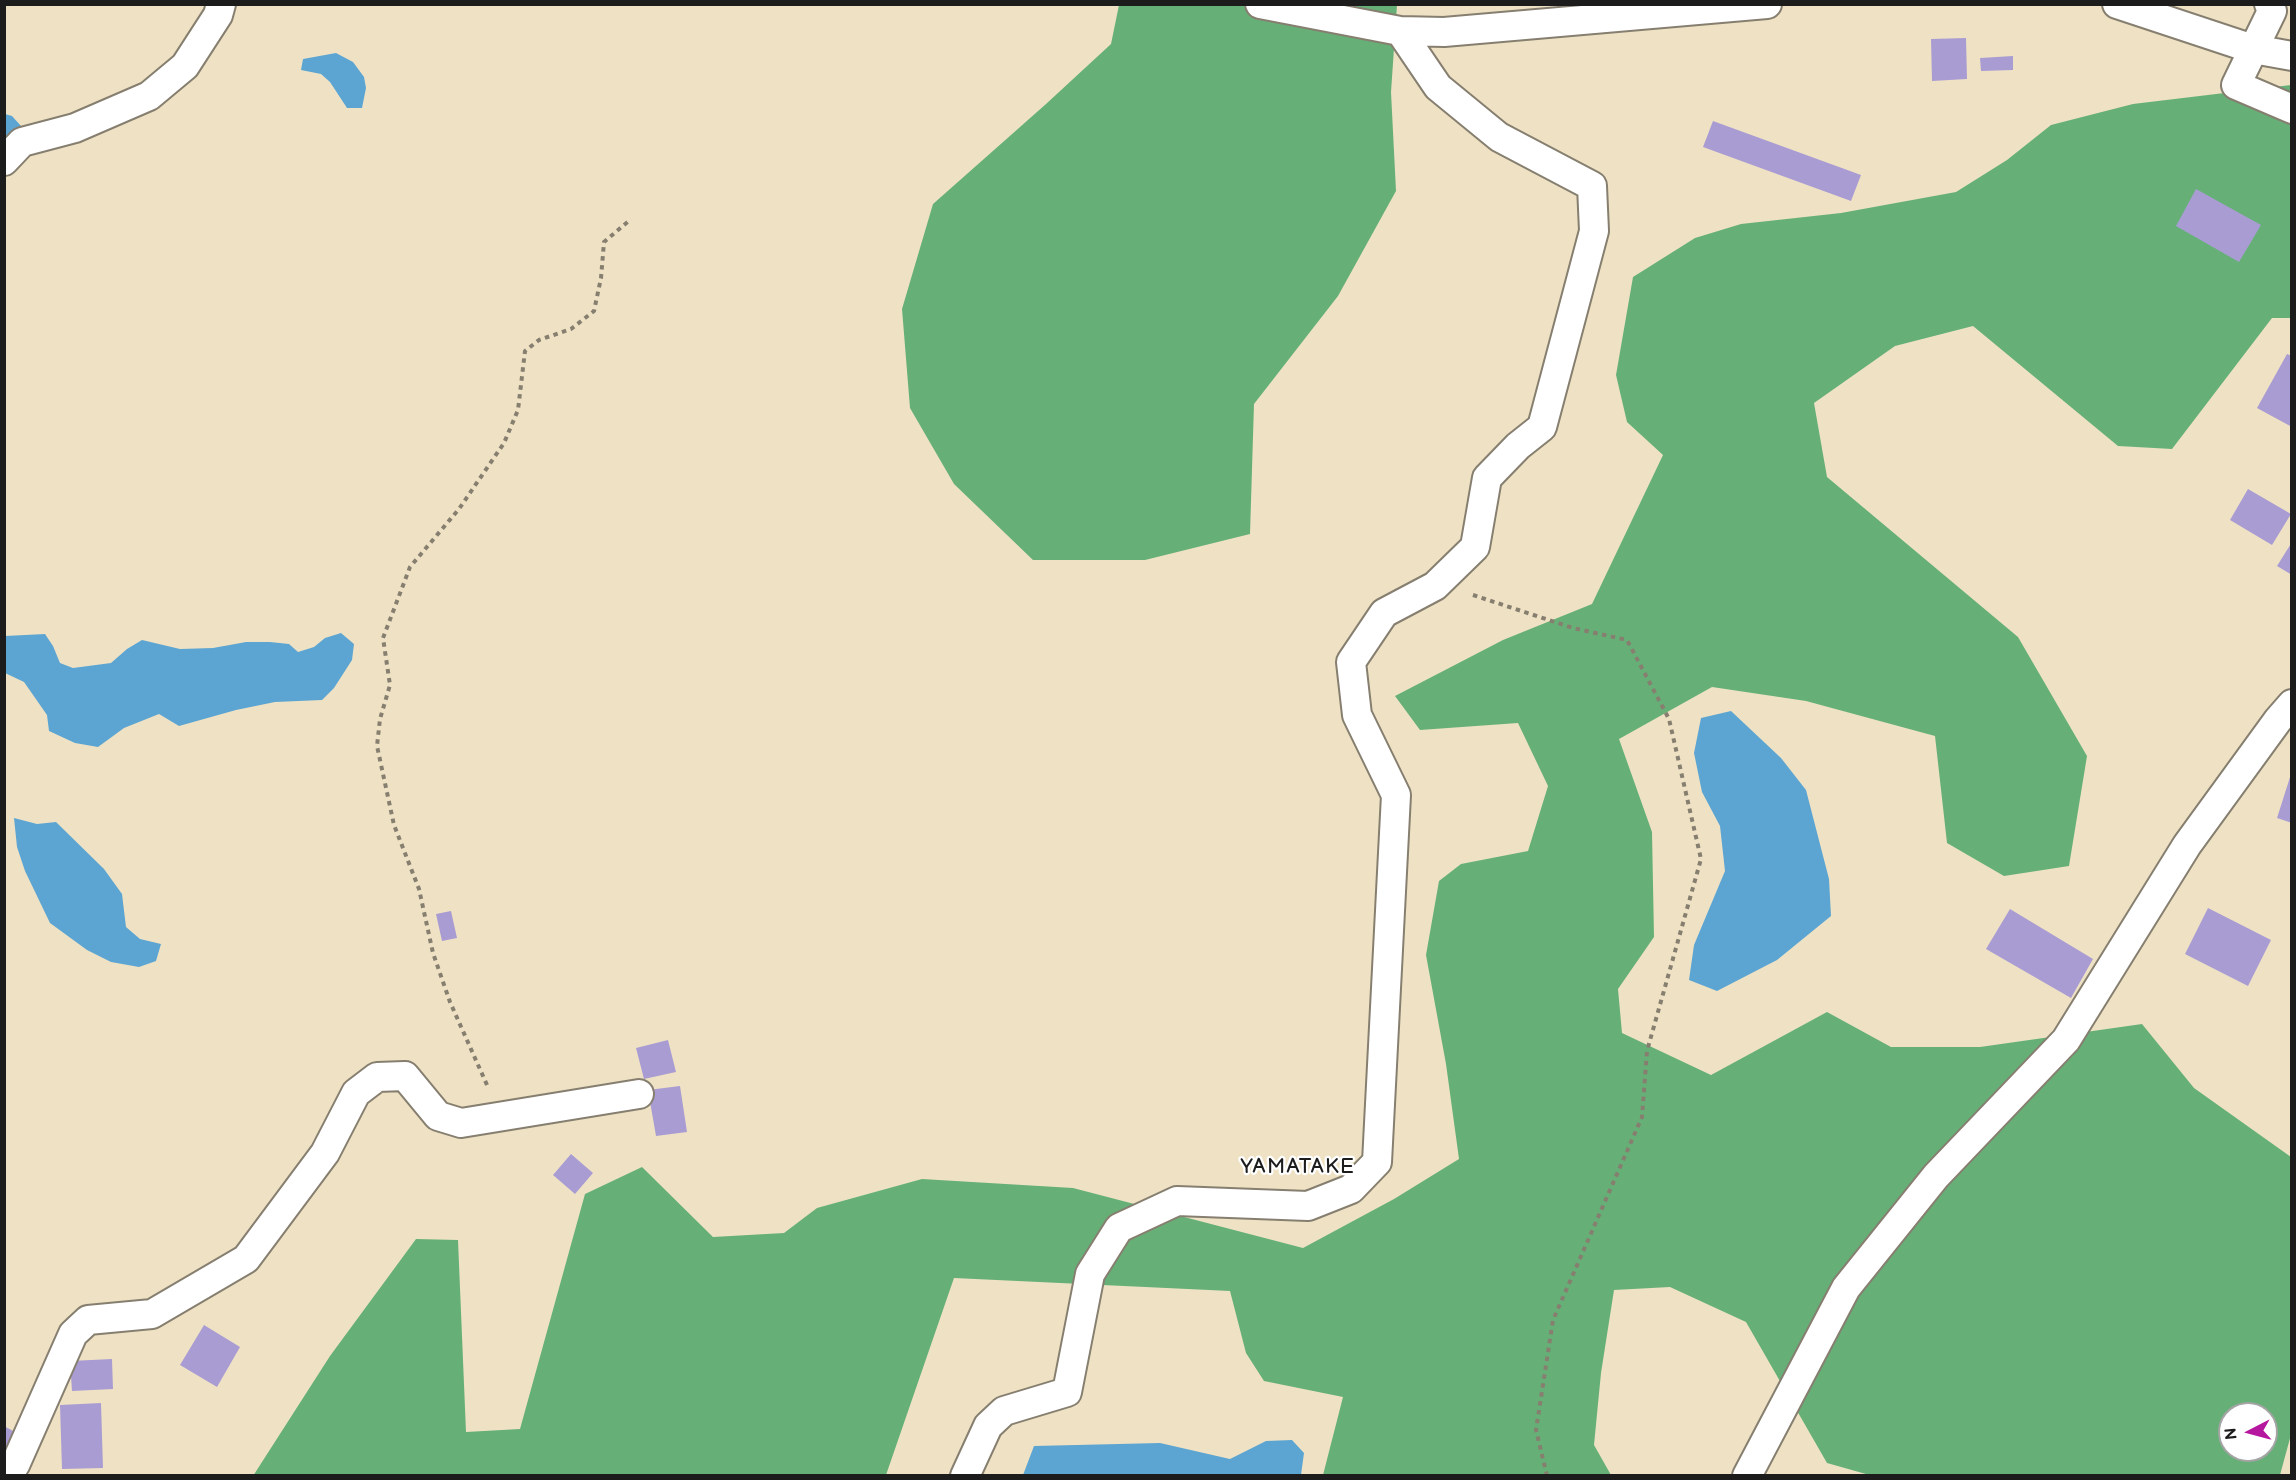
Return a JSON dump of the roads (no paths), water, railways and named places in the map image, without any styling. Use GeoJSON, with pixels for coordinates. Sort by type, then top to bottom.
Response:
{"type":"FeatureCollection","features":[{"type":"Feature","properties":{"kind":"street"},"geometry":{"type":"LineString","coordinates":[[4,161],[22,142],[75,128],[149,96],[186,66],[218,15],[221,4]]}},
{"type":"Feature","properties":{"kind":"street"},"geometry":{"type":"LineString","coordinates":[[1260,4],[1400,31],[1444,32],[1767,4]]}},
{"type":"Feature","properties":{"kind":"street"},"geometry":{"type":"LineString","coordinates":[[2117,4],[2253,50],[2292,56]]}},
{"type":"Feature","properties":{"kind":"street"},"geometry":{"type":"LineString","coordinates":[[2269,4],[2272,11],[2236,85],[2292,109]]}},
{"type":"Feature","properties":{"kind":"street"},"geometry":{"type":"LineString","coordinates":[[965,1476],[988,1426],[1004,1411],[1067,1392],[1090,1274],[1119,1228],[1177,1202],[1308,1206],[1351,1189],[1377,1162],[1396,795],[1358,715],[1351,662],[1384,613],[1435,586],[1475,547],[1487,478],[1518,446],[1542,427],[1594,231],[1592,186],[1499,137],[1438,87],[1400,31]]}},
{"type":"Feature","properties":{"kind":"street"},"geometry":{"type":"LineString","coordinates":[[1747,1476],[1846,1288],[1936,1176],[2066,1040],[2187,845],[2292,704]]}},
{"type":"Feature","properties":{"kind":"street"},"geometry":{"type":"LineString","coordinates":[[4,1472],[15,1465],[72,1334],[88,1320],[152,1314],[246,1259],[325,1153],[356,1093],[377,1077],[405,1076],[438,1116],[461,1124],[639,1094]]}},
{"type":"Feature","properties":{"kind":"water"},"geometry":{"type":"Polygon","coordinates":[[[336,53],[353,62],[364,77],[366,88],[362,108],[347,108],[330,82],[321,74],[301,70],[303,59],[336,53]]]}},
{"type":"Feature","properties":{"kind":"water"},"geometry":{"type":"Polygon","coordinates":[[[5,114],[12,116],[21,126],[20,135],[5,151],[5,114]]]}},
{"type":"Feature","properties":{"kind":"water"},"geometry":{"type":"Polygon","coordinates":[[[341,633],[354,644],[352,660],[334,688],[322,700],[275,702],[179,726],[159,714],[124,728],[98,747],[75,743],[49,731],[47,715],[24,682],[5,673],[5,636],[45,634],[60,663],[73,668],[111,663],[142,640],[180,649],[213,648],[246,642],[270,642],[289,644],[298,652],[314,647],[325,638],[341,633]]]}},
{"type":"Feature","properties":{"kind":"water"},"geometry":{"type":"Polygon","coordinates":[[[1731,711],[1781,758],[1806,790],[1829,879],[1831,916],[1777,960],[1717,991],[1689,980],[1694,945],[1725,871],[1720,826],[1702,792],[1694,753],[1701,718],[1731,711]]]}},
{"type":"Feature","properties":{"kind":"water"},"geometry":{"type":"Polygon","coordinates":[[[14,818],[37,824],[56,822],[104,869],[122,894],[126,927],[140,939],[161,944],[156,961],[139,967],[111,962],[87,950],[50,923],[25,871],[17,847],[14,818]]]}},
{"type":"Feature","properties":{"kind":"water"},"geometry":{"type":"Polygon","coordinates":[[[1292,1440],[1304,1453],[1301,1475],[1023,1475],[1034,1446],[1160,1443],[1230,1459],[1266,1441],[1292,1440]]]}},
{"type":"Feature","properties":{"kind":"district","name":"YAMATAKE"},"geometry":{"type":"Point","coordinates":[1298,1168]}}]}
